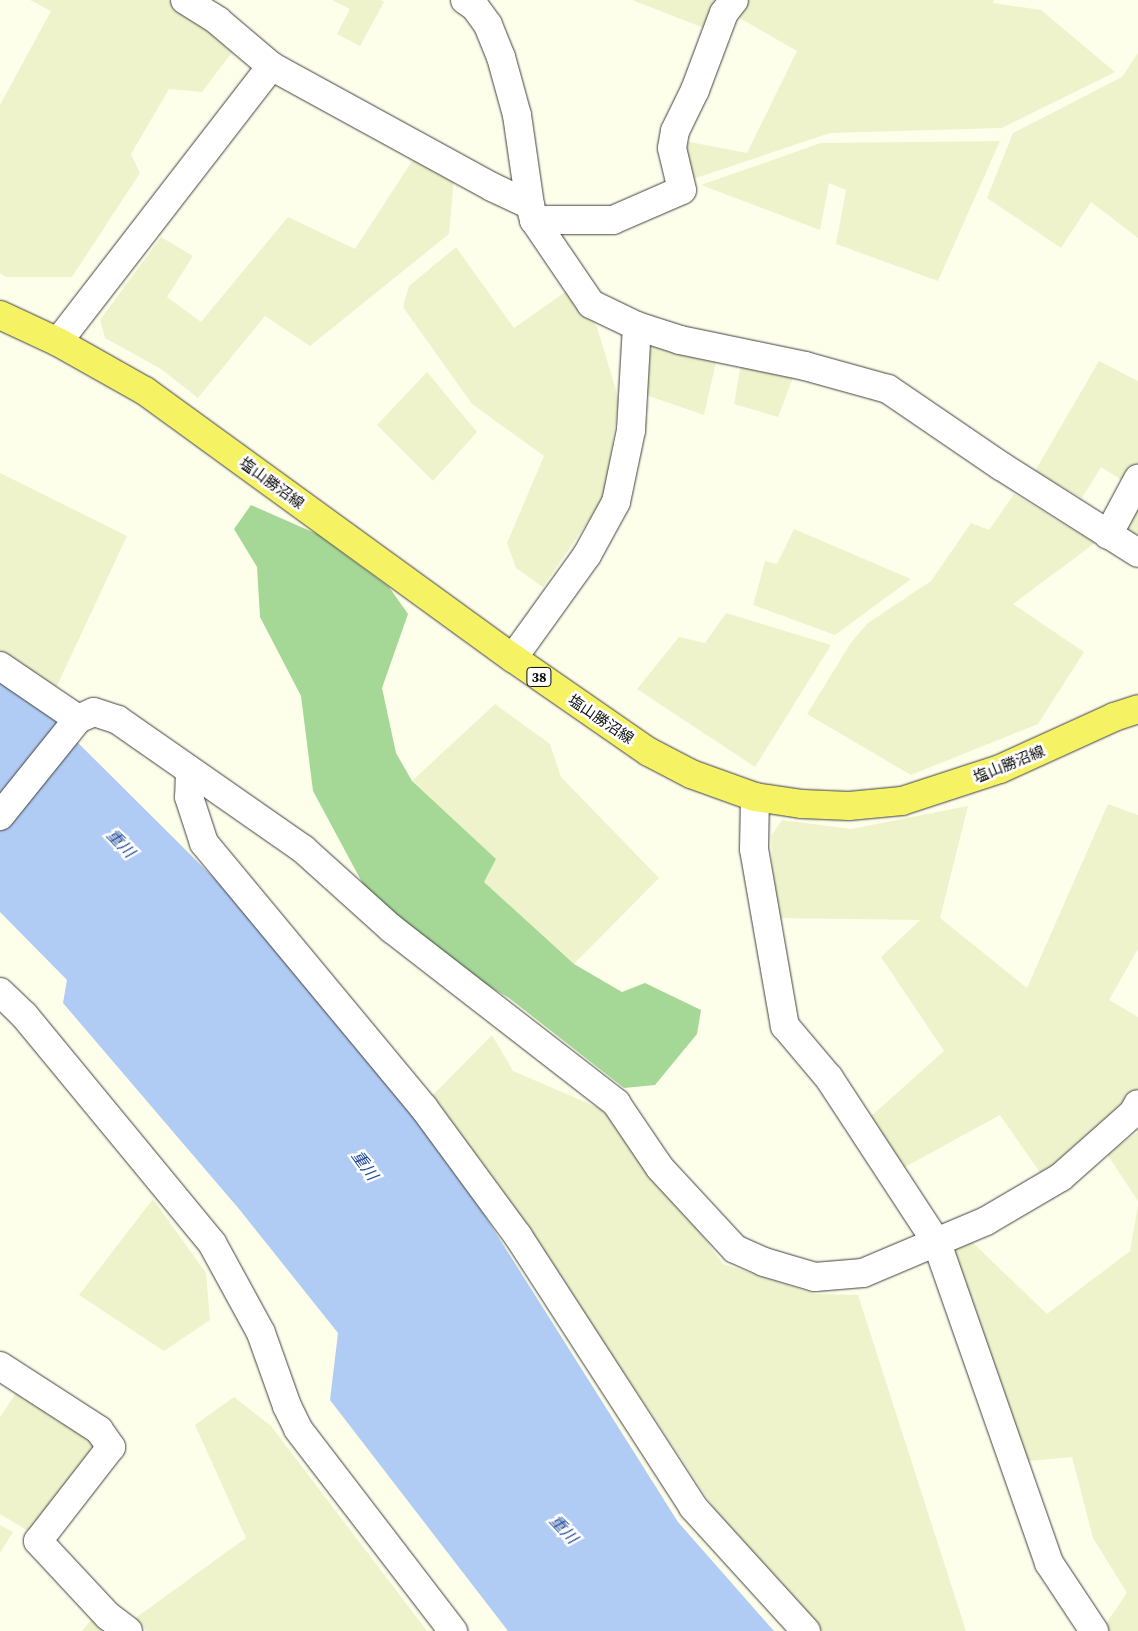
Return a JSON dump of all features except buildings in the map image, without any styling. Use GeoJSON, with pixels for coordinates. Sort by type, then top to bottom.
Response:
{"type":"FeatureCollection","features":[{"type":"Feature","properties":{"kind":"main road","name":"塩山勝沼線"},"geometry":{"type":"LineString","coordinates":[[0,315],[58,342],[144,391],[513,658],[649,752],[691,774],[755,797],[802,804],[849,806],[902,800],[1000,769],[1114,717],[1138,709]]}},
{"type":"Feature","properties":{"kind":"street"},"geometry":{"type":"LineString","coordinates":[[186,0],[218,21],[271,66],[492,187],[532,212],[612,220],[682,190],[672,148],[675,131],[696,90],[724,13],[734,0]]}},
{"type":"Feature","properties":{"kind":"street"},"geometry":{"type":"LineString","coordinates":[[465,0],[475,7],[488,25],[501,57],[517,115],[532,212],[592,304],[636,326],[680,340],[805,366],[888,389],[1001,466],[1138,553]]}},
{"type":"Feature","properties":{"kind":"street"},"geometry":{"type":"LineString","coordinates":[[58,342],[271,66]]}},
{"type":"Feature","properties":{"kind":"street"},"geometry":{"type":"LineString","coordinates":[[513,658],[587,555],[616,502],[631,430],[636,326]]}},
{"type":"Feature","properties":{"kind":"street"},"geometry":{"type":"LineString","coordinates":[[1108,534],[1138,479]]}},
{"type":"Feature","properties":{"kind":"street"},"geometry":{"type":"LineString","coordinates":[[0,666],[78,719]]}},
{"type":"Feature","properties":{"kind":"street"},"geometry":{"type":"LineString","coordinates":[[0,816],[78,719],[94,712],[118,720],[303,849],[392,929],[616,1103],[660,1168],[736,1249],[764,1262],[815,1277],[863,1273],[986,1221],[1062,1177],[1133,1113],[1138,1104]]}},
{"type":"Feature","properties":{"kind":"street"},"geometry":{"type":"LineString","coordinates":[[190,772],[189,797],[204,843],[424,1108],[518,1236],[693,1507],[806,1631]]}},
{"type":"Feature","properties":{"kind":"street"},"geometry":{"type":"LineString","coordinates":[[755,797],[754,849],[785,1026],[829,1078],[937,1243],[1049,1563],[1094,1631]]}},
{"type":"Feature","properties":{"kind":"street"},"geometry":{"type":"LineString","coordinates":[[0,992],[24,1015],[212,1243],[261,1333],[287,1406],[298,1430],[453,1631]]}},
{"type":"Feature","properties":{"kind":"street"},"geometry":{"type":"LineString","coordinates":[[0,1366],[99,1430],[111,1447],[38,1541],[108,1616],[128,1631]]}},
{"type":"Feature","properties":{"kind":"green space"},"geometry":{"type":"Polygon","coordinates":[[[30,0],[168,0],[215,29],[236,47],[202,92],[169,89],[131,154],[140,173],[72,277],[6,277],[0,273],[0,105],[51,11],[30,0]]]}},
{"type":"Feature","properties":{"kind":"green space"},"geometry":{"type":"Polygon","coordinates":[[[332,0],[381,0],[384,2],[360,46],[337,34],[350,9],[332,0]]]}},
{"type":"Feature","properties":{"kind":"green space"},"geometry":{"type":"Polygon","coordinates":[[[632,0],[724,0],[704,28],[632,0]]]}},
{"type":"Feature","properties":{"kind":"green space"},"geometry":{"type":"Polygon","coordinates":[[[738,0],[994,0],[993,3],[1041,10],[1115,72],[1002,128],[830,133],[687,181],[679,140],[747,153],[797,51],[729,12],[738,0]]]}},
{"type":"Feature","properties":{"kind":"green space"},"geometry":{"type":"Polygon","coordinates":[[[1138,53],[1138,238],[1091,202],[1061,248],[987,198],[1013,133],[1122,77],[1138,53]]]}},
{"type":"Feature","properties":{"kind":"green space"},"geometry":{"type":"Polygon","coordinates":[[[1000,141],[938,281],[836,244],[846,190],[829,183],[820,230],[701,185],[821,143],[1000,141]]]}},
{"type":"Feature","properties":{"kind":"green space"},"geometry":{"type":"Polygon","coordinates":[[[414,158],[454,178],[449,234],[310,346],[265,316],[198,398],[161,369],[105,338],[100,320],[161,237],[193,256],[167,297],[201,322],[288,217],[355,249],[414,158]]]}},
{"type":"Feature","properties":{"kind":"green space"},"geometry":{"type":"Polygon","coordinates":[[[456,247],[514,328],[568,290],[597,327],[619,400],[604,498],[543,587],[516,568],[507,543],[544,456],[472,404],[403,307],[409,286],[456,247]]]}},
{"type":"Feature","properties":{"kind":"green space"},"geometry":{"type":"Polygon","coordinates":[[[647,340],[716,362],[704,415],[640,393],[647,340]]]}},
{"type":"Feature","properties":{"kind":"green space"},"geometry":{"type":"Polygon","coordinates":[[[1099,361],[1138,381],[1138,462],[1126,483],[1101,467],[1082,498],[1035,471],[1099,361]]]}},
{"type":"Feature","properties":{"kind":"green space"},"geometry":{"type":"Polygon","coordinates":[[[741,364],[795,373],[778,417],[734,404],[741,364]]]}},
{"type":"Feature","properties":{"kind":"green space"},"geometry":{"type":"Polygon","coordinates":[[[427,372],[477,432],[433,481],[377,425],[427,372]]]}},
{"type":"Feature","properties":{"kind":"green space"},"geometry":{"type":"Polygon","coordinates":[[[0,473],[127,536],[56,688],[0,653],[0,473]]]}},
{"type":"Feature","properties":{"kind":"green space"},"geometry":{"type":"Polygon","coordinates":[[[1138,493],[1138,538],[1120,526],[1138,493]]]}},
{"type":"Feature","properties":{"kind":"green space"},"geometry":{"type":"Polygon","coordinates":[[[1014,494],[1095,543],[1013,604],[1084,652],[1038,724],[911,775],[807,714],[852,641],[868,623],[931,581],[971,523],[989,530],[1014,494]]]}},
{"type":"Feature","properties":{"kind":"green space"},"geometry":{"type":"Polygon","coordinates":[[[251,505],[317,534],[389,587],[408,614],[382,688],[396,753],[412,781],[496,859],[484,882],[574,964],[622,992],[645,983],[701,1010],[697,1034],[655,1085],[624,1088],[509,998],[452,964],[364,886],[313,791],[301,696],[260,617],[257,567],[234,529],[251,505]]]}},
{"type":"Feature","properties":{"kind":"green space"},"geometry":{"type":"Polygon","coordinates":[[[794,529],[911,579],[835,635],[753,605],[765,561],[777,564],[794,529]]]}},
{"type":"Feature","properties":{"kind":"green space"},"geometry":{"type":"Polygon","coordinates":[[[726,613],[831,645],[755,767],[637,689],[679,637],[705,643],[726,613]]]}},
{"type":"Feature","properties":{"kind":"green space"},"geometry":{"type":"Polygon","coordinates":[[[495,704],[550,744],[561,777],[659,878],[574,964],[484,882],[412,781],[495,704]]]}},
{"type":"Feature","properties":{"kind":"green space"},"geometry":{"type":"Polygon","coordinates":[[[1108,804],[1138,815],[1138,949],[1109,1000],[1138,1017],[1138,1089],[1111,1123],[1041,1174],[1000,1115],[905,1167],[870,1117],[944,1051],[881,957],[920,920],[775,918],[771,836],[782,820],[851,829],[968,806],[940,918],[1027,988],[1108,804]]]}},
{"type":"Feature","properties":{"kind":"green space"},"geometry":{"type":"Polygon","coordinates":[[[492,1035],[513,1071],[613,1114],[723,1264],[815,1294],[858,1295],[966,1631],[820,1631],[719,1516],[615,1359],[430,1098],[492,1035]]]}},
{"type":"Feature","properties":{"kind":"green space"},"geometry":{"type":"Polygon","coordinates":[[[1138,1132],[1138,1201],[1107,1154],[1138,1132]]]}},
{"type":"Feature","properties":{"kind":"green space"},"geometry":{"type":"Polygon","coordinates":[[[153,1199],[206,1273],[210,1320],[164,1351],[79,1295],[153,1199]]]}},
{"type":"Feature","properties":{"kind":"green space"},"geometry":{"type":"Polygon","coordinates":[[[1138,1205],[1138,1631],[1101,1631],[1127,1593],[1093,1538],[1072,1457],[1019,1462],[943,1255],[970,1240],[1047,1314],[1130,1251],[1138,1205]]]}},
{"type":"Feature","properties":{"kind":"green space"},"geometry":{"type":"Polygon","coordinates":[[[20,1387],[100,1449],[35,1535],[0,1514],[0,1417],[20,1387]]]}},
{"type":"Feature","properties":{"kind":"green space"},"geometry":{"type":"Polygon","coordinates":[[[234,1397],[271,1426],[427,1631],[147,1631],[134,1619],[246,1538],[195,1425],[234,1397]]]}},
{"type":"Feature","properties":{"kind":"green space"},"geometry":{"type":"Polygon","coordinates":[[[0,1525],[13,1532],[0,1553],[0,1525]]]}},
{"type":"Feature","properties":{"kind":"green space"},"geometry":{"type":"Polygon","coordinates":[[[96,1614],[118,1631],[82,1631],[96,1614]]]}},
{"type":"Feature","properties":{"kind":"water","name":"重川"},"geometry":{"type":"Polygon","coordinates":[[[0,679],[48,713],[223,887],[431,1130],[678,1522],[774,1631],[508,1631],[330,1400],[338,1333],[239,1209],[63,1003],[67,980],[0,912],[0,679]]]}}]}
